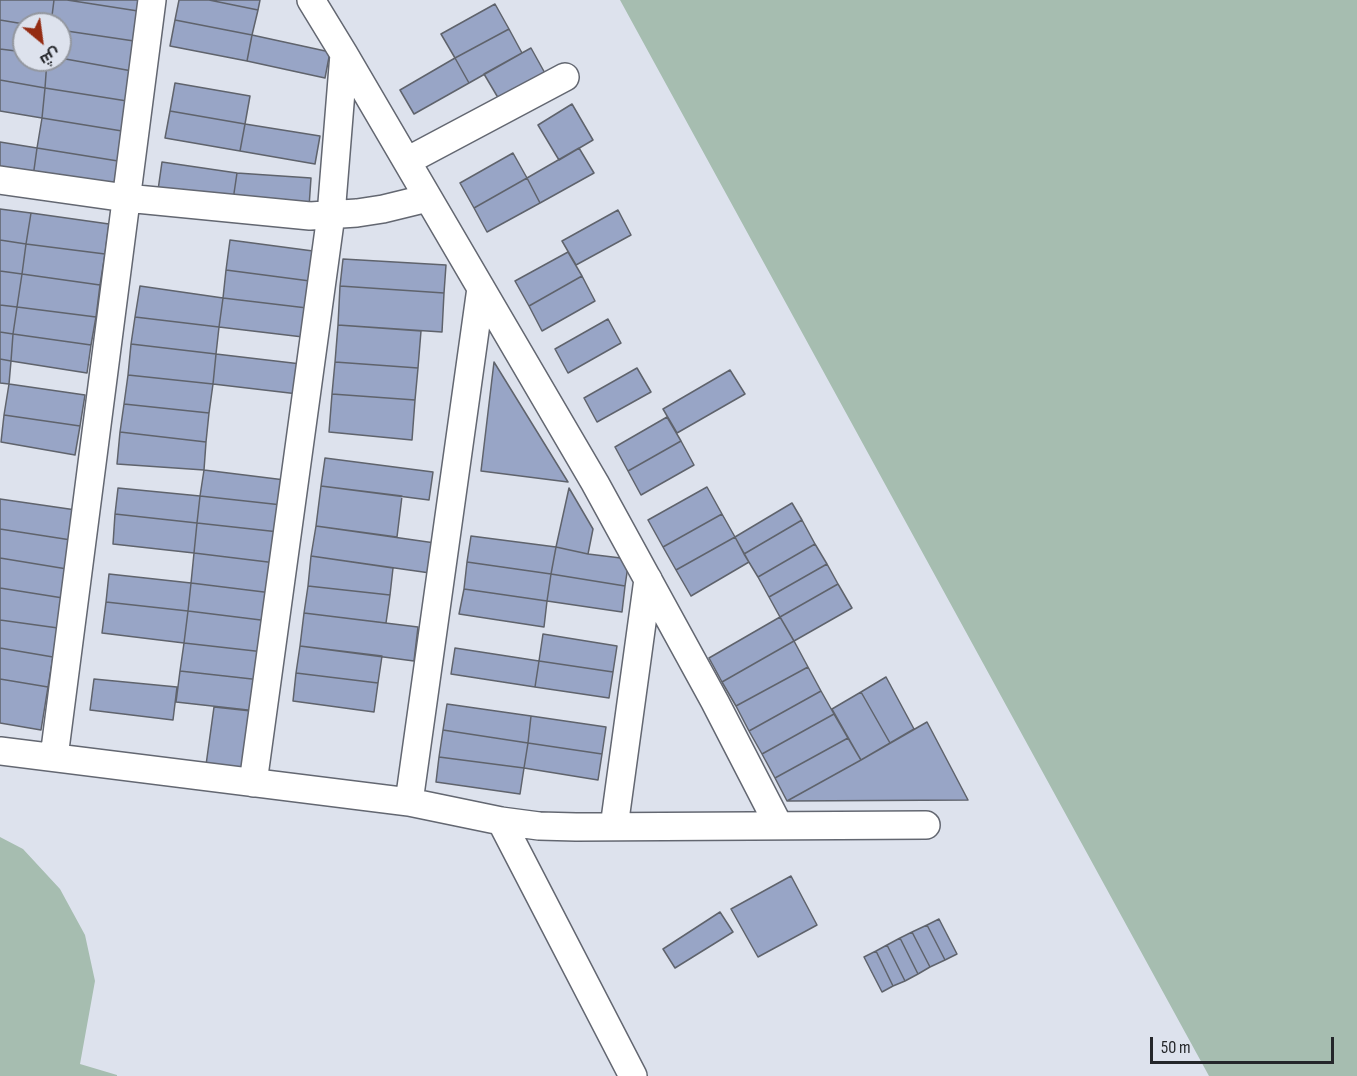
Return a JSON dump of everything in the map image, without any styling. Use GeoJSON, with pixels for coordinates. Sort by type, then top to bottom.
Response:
{"type":"FeatureCollection","features":[{"type":"Feature","properties":{"kind":"street"},"geometry":{"type":"LineString","coordinates":[[54,757],[152,0]]}},
{"type":"Feature","properties":{"kind":"street"},"geometry":{"type":"LineString","coordinates":[[311,0],[595,483],[720,712],[779,826]]}},
{"type":"Feature","properties":{"kind":"street"},"geometry":{"type":"LineString","coordinates":[[254,783],[331,215],[344,54]]}},
{"type":"Feature","properties":{"kind":"street"},"geometry":{"type":"LineString","coordinates":[[407,161],[566,77]]}},
{"type":"Feature","properties":{"kind":"street"},"geometry":{"type":"LineString","coordinates":[[0,180],[126,198],[288,215],[331,215],[383,209],[428,198]]}},
{"type":"Feature","properties":{"kind":"street"},"geometry":{"type":"LineString","coordinates":[[409,802],[481,288]]}},
{"type":"Feature","properties":{"kind":"street"},"geometry":{"type":"LineString","coordinates":[[614,827],[648,579]]}},
{"type":"Feature","properties":{"kind":"street"},"geometry":{"type":"LineString","coordinates":[[0,751],[409,802],[501,821],[539,826],[926,825]]}},
{"type":"Feature","properties":{"kind":"street"},"geometry":{"type":"LineString","coordinates":[[501,821],[633,1076]]}},
{"type":"Feature","properties":{"kind":"green space"},"geometry":{"type":"Polygon","coordinates":[[[620,0],[1357,0],[1357,1076],[1209,1076],[620,0]]]}},
{"type":"Feature","properties":{"kind":"green space"},"geometry":{"type":"Polygon","coordinates":[[[0,837],[23,849],[60,889],[85,935],[95,981],[80,1064],[117,1076],[0,1076],[0,837]]]}},
{"type":"Feature","properties":{"kind":"building"},"geometry":{"type":"Polygon","coordinates":[[[0,0],[54,0],[52,12],[12,12],[12,22],[0,20],[0,0]]]}},
{"type":"Feature","properties":{"kind":"building"},"geometry":{"type":"Polygon","coordinates":[[[54,0],[138,11],[134,41],[72,32],[72,12],[52,12],[54,0]]]}},
{"type":"Feature","properties":{"kind":"building"},"geometry":{"type":"Polygon","coordinates":[[[67,0],[139,0],[138,11],[67,0]]]}},
{"type":"Feature","properties":{"kind":"building"},"geometry":{"type":"Polygon","coordinates":[[[179,0],[209,0],[258,10],[252,35],[175,20],[179,0]]]}},
{"type":"Feature","properties":{"kind":"building"},"geometry":{"type":"Polygon","coordinates":[[[209,0],[260,0],[258,10],[209,0]]]}},
{"type":"Feature","properties":{"kind":"building"},"geometry":{"type":"Polygon","coordinates":[[[495,4],[509,29],[455,58],[441,34],[495,4]]]}},
{"type":"Feature","properties":{"kind":"building"},"geometry":{"type":"Polygon","coordinates":[[[0,20],[12,22],[12,50],[0,49],[0,20]]]}},
{"type":"Feature","properties":{"kind":"building"},"geometry":{"type":"Polygon","coordinates":[[[175,20],[252,35],[247,61],[170,46],[175,20]]]}},
{"type":"Feature","properties":{"kind":"building"},"geometry":{"type":"Polygon","coordinates":[[[509,29],[522,53],[469,83],[455,58],[509,29]]]}},
{"type":"Feature","properties":{"kind":"building"},"geometry":{"type":"Polygon","coordinates":[[[72,32],[134,41],[132,71],[72,60],[72,32]]]}},
{"type":"Feature","properties":{"kind":"building"},"geometry":{"type":"Polygon","coordinates":[[[252,35],[330,52],[325,78],[247,61],[252,35]]]}},
{"type":"Feature","properties":{"kind":"building"},"geometry":{"type":"Polygon","coordinates":[[[531,48],[546,75],[500,101],[484,74],[531,48]]]}},
{"type":"Feature","properties":{"kind":"building"},"geometry":{"type":"Polygon","coordinates":[[[0,49],[12,50],[12,72],[46,72],[45,88],[0,80],[0,49]]]}},
{"type":"Feature","properties":{"kind":"building"},"geometry":{"type":"Polygon","coordinates":[[[455,58],[469,83],[414,114],[400,90],[455,58]]]}},
{"type":"Feature","properties":{"kind":"building"},"geometry":{"type":"Polygon","coordinates":[[[72,60],[132,71],[127,101],[45,88],[46,72],[72,72],[72,60]]]}},
{"type":"Feature","properties":{"kind":"building"},"geometry":{"type":"Polygon","coordinates":[[[0,80],[45,88],[42,118],[0,111],[0,80]]]}},
{"type":"Feature","properties":{"kind":"building"},"geometry":{"type":"Polygon","coordinates":[[[175,83],[250,96],[245,124],[170,111],[175,83]]]}},
{"type":"Feature","properties":{"kind":"building"},"geometry":{"type":"Polygon","coordinates":[[[45,88],[127,101],[122,131],[42,118],[45,88]]]}},
{"type":"Feature","properties":{"kind":"building"},"geometry":{"type":"Polygon","coordinates":[[[572,104],[593,140],[559,160],[538,125],[572,104]]]}},
{"type":"Feature","properties":{"kind":"building"},"geometry":{"type":"Polygon","coordinates":[[[170,111],[245,124],[240,151],[165,138],[170,111]]]}},
{"type":"Feature","properties":{"kind":"building"},"geometry":{"type":"Polygon","coordinates":[[[42,118],[122,131],[118,161],[37,148],[42,118]]]}},
{"type":"Feature","properties":{"kind":"building"},"geometry":{"type":"Polygon","coordinates":[[[245,124],[320,136],[315,164],[240,151],[245,124]]]}},
{"type":"Feature","properties":{"kind":"building"},"geometry":{"type":"Polygon","coordinates":[[[0,142],[37,148],[33,177],[0,172],[0,142]]]}},
{"type":"Feature","properties":{"kind":"building"},"geometry":{"type":"Polygon","coordinates":[[[37,148],[118,161],[113,190],[33,177],[37,148]]]}},
{"type":"Feature","properties":{"kind":"building"},"geometry":{"type":"Polygon","coordinates":[[[579,148],[594,173],[540,203],[527,178],[579,148]]]}},
{"type":"Feature","properties":{"kind":"building"},"geometry":{"type":"Polygon","coordinates":[[[513,153],[527,178],[474,208],[460,183],[513,153]]]}},
{"type":"Feature","properties":{"kind":"building"},"geometry":{"type":"Polygon","coordinates":[[[162,162],[237,173],[233,200],[158,190],[162,162]]]}},
{"type":"Feature","properties":{"kind":"building"},"geometry":{"type":"Polygon","coordinates":[[[237,173],[311,178],[309,207],[233,200],[237,173]]]}},
{"type":"Feature","properties":{"kind":"building"},"geometry":{"type":"Polygon","coordinates":[[[527,178],[540,203],[487,232],[474,208],[527,178]]]}},
{"type":"Feature","properties":{"kind":"building"},"geometry":{"type":"Polygon","coordinates":[[[0,209],[31,213],[26,244],[0,240],[0,209]]]}},
{"type":"Feature","properties":{"kind":"building"},"geometry":{"type":"Polygon","coordinates":[[[618,210],[631,235],[576,265],[562,241],[618,210]]]}},
{"type":"Feature","properties":{"kind":"building"},"geometry":{"type":"Polygon","coordinates":[[[31,213],[109,224],[105,254],[26,244],[31,213]]]}},
{"type":"Feature","properties":{"kind":"building"},"geometry":{"type":"Polygon","coordinates":[[[0,240],[26,244],[22,274],[0,271],[0,240]]]}},
{"type":"Feature","properties":{"kind":"building"},"geometry":{"type":"Polygon","coordinates":[[[230,240],[313,251],[310,281],[226,270],[230,240]]]}},
{"type":"Feature","properties":{"kind":"building"},"geometry":{"type":"Polygon","coordinates":[[[26,244],[105,254],[100,285],[22,274],[26,244]]]}},
{"type":"Feature","properties":{"kind":"building"},"geometry":{"type":"Polygon","coordinates":[[[568,252],[582,276],[529,306],[515,281],[568,252]]]}},
{"type":"Feature","properties":{"kind":"building"},"geometry":{"type":"Polygon","coordinates":[[[343,259],[446,265],[444,293],[340,286],[343,259]]]}},
{"type":"Feature","properties":{"kind":"building"},"geometry":{"type":"Polygon","coordinates":[[[226,270],[310,281],[307,308],[223,298],[226,270]]]}},
{"type":"Feature","properties":{"kind":"building"},"geometry":{"type":"Polygon","coordinates":[[[0,271],[22,274],[17,307],[0,305],[0,271]]]}},
{"type":"Feature","properties":{"kind":"building"},"geometry":{"type":"Polygon","coordinates":[[[22,274],[100,285],[96,317],[17,307],[22,274]]]}},
{"type":"Feature","properties":{"kind":"building"},"geometry":{"type":"Polygon","coordinates":[[[582,276],[595,301],[542,331],[529,306],[582,276]]]}},
{"type":"Feature","properties":{"kind":"building"},"geometry":{"type":"Polygon","coordinates":[[[140,286],[223,298],[219,327],[135,317],[140,286]]]}},
{"type":"Feature","properties":{"kind":"building"},"geometry":{"type":"Polygon","coordinates":[[[340,286],[444,293],[442,332],[338,325],[340,286]]]}},
{"type":"Feature","properties":{"kind":"building"},"geometry":{"type":"Polygon","coordinates":[[[223,298],[307,308],[303,337],[219,327],[223,298]]]}},
{"type":"Feature","properties":{"kind":"building"},"geometry":{"type":"Polygon","coordinates":[[[0,305],[17,307],[13,334],[0,332],[0,305]]]}},
{"type":"Feature","properties":{"kind":"building"},"geometry":{"type":"Polygon","coordinates":[[[17,307],[96,317],[91,345],[13,334],[17,307]]]}},
{"type":"Feature","properties":{"kind":"building"},"geometry":{"type":"Polygon","coordinates":[[[135,317],[219,327],[216,354],[131,344],[135,317]]]}},
{"type":"Feature","properties":{"kind":"building"},"geometry":{"type":"Polygon","coordinates":[[[608,319],[621,343],[568,373],[555,349],[608,319]]]}},
{"type":"Feature","properties":{"kind":"building"},"geometry":{"type":"Polygon","coordinates":[[[338,325],[421,331],[418,368],[335,362],[338,325]]]}},
{"type":"Feature","properties":{"kind":"building"},"geometry":{"type":"Polygon","coordinates":[[[0,332],[13,334],[11,361],[0,359],[0,332]]]}},
{"type":"Feature","properties":{"kind":"building"},"geometry":{"type":"Polygon","coordinates":[[[13,334],[91,345],[87,373],[11,361],[13,334]]]}},
{"type":"Feature","properties":{"kind":"building"},"geometry":{"type":"Polygon","coordinates":[[[131,344],[216,354],[213,384],[128,375],[131,344]]]}},
{"type":"Feature","properties":{"kind":"building"},"geometry":{"type":"Polygon","coordinates":[[[216,354],[301,364],[298,394],[213,384],[216,354]]]}},
{"type":"Feature","properties":{"kind":"building"},"geometry":{"type":"Polygon","coordinates":[[[0,359],[11,361],[9,384],[0,383],[0,359]]]}},
{"type":"Feature","properties":{"kind":"building"},"geometry":{"type":"Polygon","coordinates":[[[335,362],[418,368],[415,400],[332,394],[335,362]]]}},
{"type":"Feature","properties":{"kind":"building"},"geometry":{"type":"Polygon","coordinates":[[[494,362],[568,482],[481,471],[494,362]]]}},
{"type":"Feature","properties":{"kind":"building"},"geometry":{"type":"Polygon","coordinates":[[[637,368],[651,392],[597,422],[584,398],[637,368]]]}},
{"type":"Feature","properties":{"kind":"building"},"geometry":{"type":"Polygon","coordinates":[[[730,370],[745,394],[677,433],[663,409],[730,370]]]}},
{"type":"Feature","properties":{"kind":"building"},"geometry":{"type":"Polygon","coordinates":[[[128,375],[213,384],[209,413],[124,404],[128,375]]]}},
{"type":"Feature","properties":{"kind":"building"},"geometry":{"type":"Polygon","coordinates":[[[9,384],[85,395],[80,426],[4,415],[9,384]]]}},
{"type":"Feature","properties":{"kind":"building"},"geometry":{"type":"Polygon","coordinates":[[[332,394],[415,400],[412,440],[329,432],[332,394]]]}},
{"type":"Feature","properties":{"kind":"building"},"geometry":{"type":"Polygon","coordinates":[[[124,404],[209,413],[206,442],[120,432],[124,404]]]}},
{"type":"Feature","properties":{"kind":"building"},"geometry":{"type":"Polygon","coordinates":[[[4,415],[80,426],[75,455],[1,442],[4,415]]]}},
{"type":"Feature","properties":{"kind":"building"},"geometry":{"type":"Polygon","coordinates":[[[667,417],[681,441],[628,471],[615,447],[667,417]]]}},
{"type":"Feature","properties":{"kind":"building"},"geometry":{"type":"Polygon","coordinates":[[[120,432],[206,442],[204,470],[117,464],[120,432]]]}},
{"type":"Feature","properties":{"kind":"building"},"geometry":{"type":"Polygon","coordinates":[[[681,441],[694,465],[641,495],[628,471],[681,441]]]}},
{"type":"Feature","properties":{"kind":"building"},"geometry":{"type":"Polygon","coordinates":[[[325,458],[433,472],[429,500],[321,486],[325,458]]]}},
{"type":"Feature","properties":{"kind":"building"},"geometry":{"type":"Polygon","coordinates":[[[204,470],[285,480],[282,505],[200,496],[204,470]]]}},
{"type":"Feature","properties":{"kind":"building"},"geometry":{"type":"Polygon","coordinates":[[[321,486],[402,496],[397,537],[316,526],[321,486]]]}},
{"type":"Feature","properties":{"kind":"building"},"geometry":{"type":"Polygon","coordinates":[[[707,487],[722,514],[663,547],[648,520],[707,487]]]}},
{"type":"Feature","properties":{"kind":"building"},"geometry":{"type":"Polygon","coordinates":[[[118,488],[200,496],[197,523],[115,514],[118,488]]]}},
{"type":"Feature","properties":{"kind":"building"},"geometry":{"type":"Polygon","coordinates":[[[569,488],[593,529],[588,554],[556,547],[569,488]]]}},
{"type":"Feature","properties":{"kind":"building"},"geometry":{"type":"Polygon","coordinates":[[[200,496],[282,505],[279,532],[197,523],[200,496]]]}},
{"type":"Feature","properties":{"kind":"building"},"geometry":{"type":"Polygon","coordinates":[[[0,499],[76,510],[71,540],[0,529],[0,499]]]}},
{"type":"Feature","properties":{"kind":"building"},"geometry":{"type":"Polygon","coordinates":[[[792,503],[802,520],[744,554],[735,537],[792,503]]]}},
{"type":"Feature","properties":{"kind":"building"},"geometry":{"type":"Polygon","coordinates":[[[115,514],[197,523],[194,553],[113,544],[115,514]]]}},
{"type":"Feature","properties":{"kind":"building"},"geometry":{"type":"Polygon","coordinates":[[[722,514],[735,537],[676,570],[663,547],[722,514]]]}},
{"type":"Feature","properties":{"kind":"building"},"geometry":{"type":"Polygon","coordinates":[[[802,520],[815,544],[758,577],[744,554],[802,520]]]}},
{"type":"Feature","properties":{"kind":"building"},"geometry":{"type":"Polygon","coordinates":[[[197,523],[279,532],[276,563],[194,553],[197,523]]]}},
{"type":"Feature","properties":{"kind":"building"},"geometry":{"type":"Polygon","coordinates":[[[316,526],[435,543],[430,573],[311,556],[316,526]]]}},
{"type":"Feature","properties":{"kind":"building"},"geometry":{"type":"Polygon","coordinates":[[[0,529],[71,540],[67,569],[0,558],[0,529]]]}},
{"type":"Feature","properties":{"kind":"building"},"geometry":{"type":"Polygon","coordinates":[[[471,536],[556,547],[551,574],[467,562],[471,536]]]}},
{"type":"Feature","properties":{"kind":"building"},"geometry":{"type":"Polygon","coordinates":[[[735,537],[749,562],[691,596],[676,570],[735,537]]]}},
{"type":"Feature","properties":{"kind":"building"},"geometry":{"type":"Polygon","coordinates":[[[815,544],[827,564],[769,597],[758,577],[815,544]]]}},
{"type":"Feature","properties":{"kind":"building"},"geometry":{"type":"Polygon","coordinates":[[[556,547],[629,559],[625,586],[551,574],[556,547]]]}},
{"type":"Feature","properties":{"kind":"building"},"geometry":{"type":"Polygon","coordinates":[[[194,553],[276,563],[272,593],[191,583],[194,553]]]}},
{"type":"Feature","properties":{"kind":"building"},"geometry":{"type":"Polygon","coordinates":[[[311,556],[393,568],[390,595],[308,586],[311,556]]]}},
{"type":"Feature","properties":{"kind":"building"},"geometry":{"type":"Polygon","coordinates":[[[0,558],[67,569],[63,598],[0,588],[0,558]]]}},
{"type":"Feature","properties":{"kind":"building"},"geometry":{"type":"Polygon","coordinates":[[[467,562],[551,574],[547,601],[464,589],[467,562]]]}},
{"type":"Feature","properties":{"kind":"building"},"geometry":{"type":"Polygon","coordinates":[[[827,564],[838,584],[780,617],[769,597],[827,564]]]}},
{"type":"Feature","properties":{"kind":"building"},"geometry":{"type":"Polygon","coordinates":[[[109,574],[191,583],[188,611],[106,602],[109,574]]]}},
{"type":"Feature","properties":{"kind":"building"},"geometry":{"type":"Polygon","coordinates":[[[551,574],[625,586],[622,612],[547,601],[551,574]]]}},
{"type":"Feature","properties":{"kind":"building"},"geometry":{"type":"Polygon","coordinates":[[[191,583],[272,593],[269,621],[188,611],[191,583]]]}},
{"type":"Feature","properties":{"kind":"building"},"geometry":{"type":"Polygon","coordinates":[[[838,584],[852,608],[794,641],[780,617],[838,584]]]}},
{"type":"Feature","properties":{"kind":"building"},"geometry":{"type":"Polygon","coordinates":[[[308,586],[390,595],[386,623],[304,613],[308,586]]]}},
{"type":"Feature","properties":{"kind":"building"},"geometry":{"type":"Polygon","coordinates":[[[0,588],[63,598],[58,628],[0,620],[0,588]]]}},
{"type":"Feature","properties":{"kind":"building"},"geometry":{"type":"Polygon","coordinates":[[[464,589],[547,601],[544,627],[459,614],[464,589]]]}},
{"type":"Feature","properties":{"kind":"building"},"geometry":{"type":"Polygon","coordinates":[[[106,602],[188,611],[184,643],[102,633],[106,602]]]}},
{"type":"Feature","properties":{"kind":"building"},"geometry":{"type":"Polygon","coordinates":[[[188,611],[269,621],[264,652],[184,643],[188,611]]]}},
{"type":"Feature","properties":{"kind":"building"},"geometry":{"type":"Polygon","coordinates":[[[304,613],[418,627],[414,661],[300,646],[304,613]]]}},
{"type":"Feature","properties":{"kind":"building"},"geometry":{"type":"Polygon","coordinates":[[[780,617],[794,641],[722,682],[709,658],[780,617]]]}},
{"type":"Feature","properties":{"kind":"building"},"geometry":{"type":"Polygon","coordinates":[[[0,620],[58,628],[53,657],[0,648],[0,620]]]}},
{"type":"Feature","properties":{"kind":"building"},"geometry":{"type":"Polygon","coordinates":[[[543,634],[617,646],[613,672],[539,661],[543,634]]]}},
{"type":"Feature","properties":{"kind":"building"},"geometry":{"type":"Polygon","coordinates":[[[794,641],[808,667],[736,706],[722,682],[794,641]]]}},
{"type":"Feature","properties":{"kind":"building"},"geometry":{"type":"Polygon","coordinates":[[[184,643],[264,652],[261,680],[180,671],[184,643]]]}},
{"type":"Feature","properties":{"kind":"building"},"geometry":{"type":"Polygon","coordinates":[[[300,646],[382,656],[378,683],[296,673],[300,646]]]}},
{"type":"Feature","properties":{"kind":"building"},"geometry":{"type":"Polygon","coordinates":[[[0,648],[53,657],[48,687],[0,679],[0,648]]]}},
{"type":"Feature","properties":{"kind":"building"},"geometry":{"type":"Polygon","coordinates":[[[455,648],[539,661],[535,687],[451,674],[455,648]]]}},
{"type":"Feature","properties":{"kind":"building"},"geometry":{"type":"Polygon","coordinates":[[[539,661],[613,672],[609,698],[535,687],[539,661]]]}},
{"type":"Feature","properties":{"kind":"building"},"geometry":{"type":"Polygon","coordinates":[[[808,667],[821,691],[749,731],[736,706],[808,667]]]}},
{"type":"Feature","properties":{"kind":"building"},"geometry":{"type":"Polygon","coordinates":[[[180,671],[261,680],[257,711],[176,702],[180,671]]]}},
{"type":"Feature","properties":{"kind":"building"},"geometry":{"type":"Polygon","coordinates":[[[296,673],[378,683],[374,712],[293,701],[296,673]]]}},
{"type":"Feature","properties":{"kind":"building"},"geometry":{"type":"Polygon","coordinates":[[[886,677],[914,729],[890,743],[861,692],[886,677]]]}},
{"type":"Feature","properties":{"kind":"building"},"geometry":{"type":"Polygon","coordinates":[[[0,679],[48,687],[41,730],[0,723],[0,679]]]}},
{"type":"Feature","properties":{"kind":"building"},"geometry":{"type":"Polygon","coordinates":[[[94,679],[177,687],[173,720],[90,710],[94,679]]]}},
{"type":"Feature","properties":{"kind":"building"},"geometry":{"type":"Polygon","coordinates":[[[821,691],[834,714],[762,754],[749,731],[821,691]]]}},
{"type":"Feature","properties":{"kind":"building"},"geometry":{"type":"Polygon","coordinates":[[[861,692],[890,743],[861,760],[832,709],[861,692]]]}},
{"type":"Feature","properties":{"kind":"building"},"geometry":{"type":"Polygon","coordinates":[[[447,704],[531,716],[528,743],[443,730],[447,704]]]}},
{"type":"Feature","properties":{"kind":"building"},"geometry":{"type":"Polygon","coordinates":[[[214,707],[251,711],[243,770],[206,765],[214,707]]]}},
{"type":"Feature","properties":{"kind":"building"},"geometry":{"type":"Polygon","coordinates":[[[834,714],[848,738],[775,778],[762,754],[834,714]]]}},
{"type":"Feature","properties":{"kind":"building"},"geometry":{"type":"Polygon","coordinates":[[[531,716],[606,727],[602,754],[528,743],[531,716]]]}},
{"type":"Feature","properties":{"kind":"building"},"geometry":{"type":"Polygon","coordinates":[[[927,722],[968,800],[787,801],[861,760],[927,722]]]}},
{"type":"Feature","properties":{"kind":"building"},"geometry":{"type":"Polygon","coordinates":[[[443,730],[528,743],[524,768],[439,757],[443,730]]]}},
{"type":"Feature","properties":{"kind":"building"},"geometry":{"type":"Polygon","coordinates":[[[848,738],[861,760],[787,801],[775,778],[848,738]]]}},
{"type":"Feature","properties":{"kind":"building"},"geometry":{"type":"Polygon","coordinates":[[[528,743],[602,754],[598,780],[524,768],[528,743]]]}},
{"type":"Feature","properties":{"kind":"building"},"geometry":{"type":"Polygon","coordinates":[[[439,757],[524,768],[520,794],[436,782],[439,757]]]}},
{"type":"Feature","properties":{"kind":"building"},"geometry":{"type":"Polygon","coordinates":[[[791,876],[817,925],[758,957],[731,909],[791,876]]]}},
{"type":"Feature","properties":{"kind":"building"},"geometry":{"type":"Polygon","coordinates":[[[720,912],[733,932],[675,968],[663,949],[720,912]]]}},
{"type":"Feature","properties":{"kind":"building"},"geometry":{"type":"Polygon","coordinates":[[[939,919],[957,954],[945,960],[927,925],[939,919]]]}},
{"type":"Feature","properties":{"kind":"building"},"geometry":{"type":"Polygon","coordinates":[[[927,925],[945,960],[930,967],[912,932],[927,925]]]}},
{"type":"Feature","properties":{"kind":"building"},"geometry":{"type":"Polygon","coordinates":[[[912,932],[930,967],[918,974],[900,938],[912,932]]]}},
{"type":"Feature","properties":{"kind":"building"},"geometry":{"type":"Polygon","coordinates":[[[900,938],[918,974],[905,981],[887,945],[900,938]]]}},
{"type":"Feature","properties":{"kind":"building"},"geometry":{"type":"Polygon","coordinates":[[[887,945],[905,981],[893,986],[876,951],[887,945]]]}},
{"type":"Feature","properties":{"kind":"building"},"geometry":{"type":"Polygon","coordinates":[[[876,951],[893,986],[882,992],[864,957],[876,951]]]}}]}
